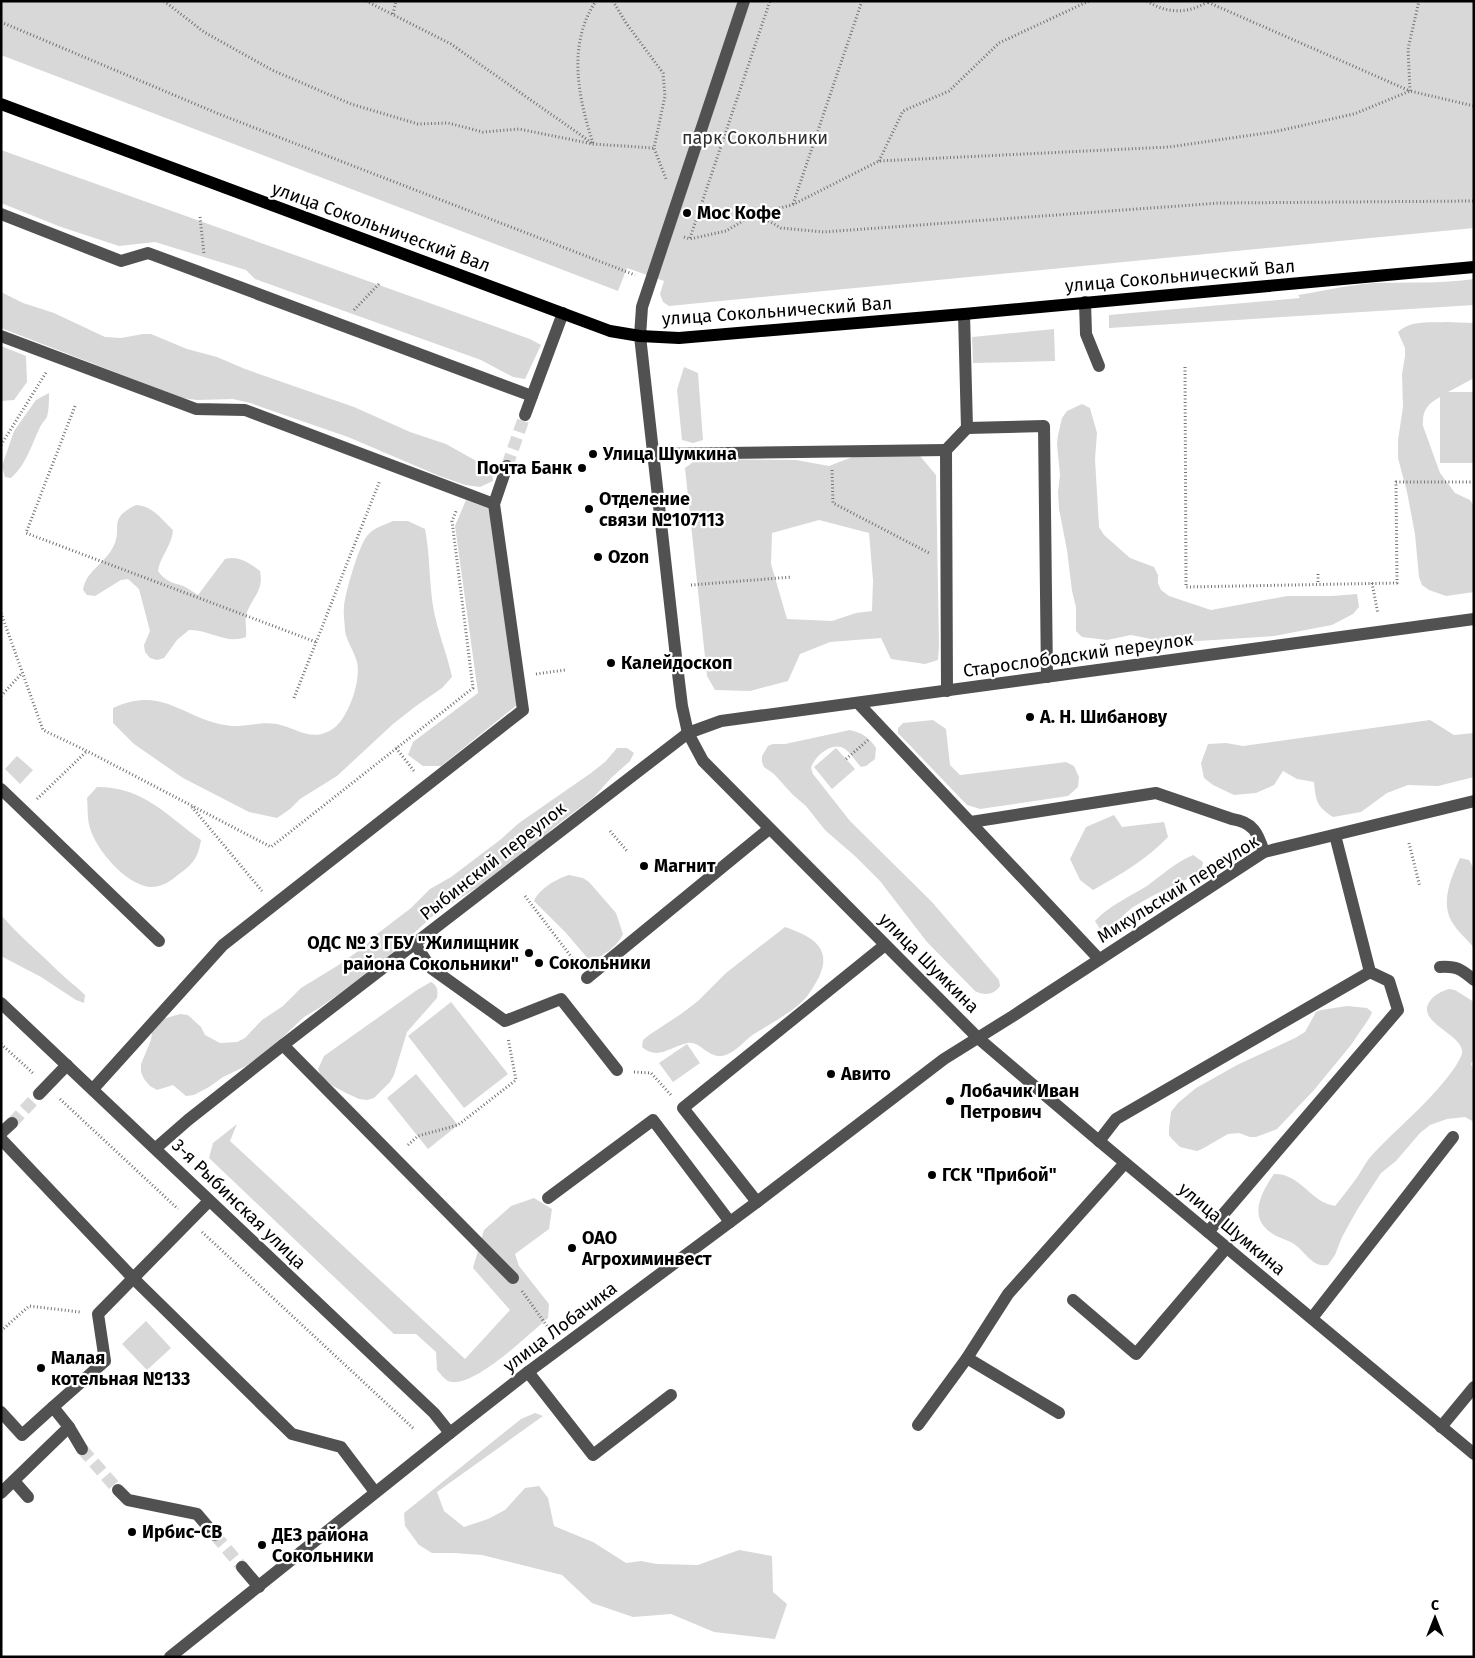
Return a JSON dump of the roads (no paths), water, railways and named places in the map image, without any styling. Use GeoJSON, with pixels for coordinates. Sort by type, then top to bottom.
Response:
{"type":"FeatureCollection","features":[{"type":"Feature","properties":{"kind":"main road","name":"улица Сокольнический Вал"},"geometry":{"type":"LineString","coordinates":[[1,104],[610,331],[640,336],[680,338],[1474,267]]}},
{"type":"Feature","properties":{"kind":"street","name":"улица Шумкина"},"geometry":{"type":"LineString","coordinates":[[744,1],[642,307],[640,336],[676,657],[682,706],[688,733],[703,761],[978,1038],[1099,1142],[1474,1454]]}},
{"type":"Feature","properties":{"kind":"street"},"geometry":{"type":"LineString","coordinates":[[1,214],[121,261],[148,253],[532,396]]}},
{"type":"Feature","properties":{"kind":"street"},"geometry":{"type":"LineString","coordinates":[[1085,302],[1086,334],[1099,366]]}},
{"type":"Feature","properties":{"kind":"street"},"geometry":{"type":"LineString","coordinates":[[525,415],[563,313]]}},
{"type":"Feature","properties":{"kind":"street"},"geometry":{"type":"LineString","coordinates":[[964,314],[967,428]]}},
{"type":"Feature","properties":{"kind":"street"},"geometry":{"type":"LineString","coordinates":[[1,336],[196,409],[245,410],[494,504]]}},
{"type":"Feature","properties":{"kind":"street"},"geometry":{"type":"LineString","coordinates":[[947,691],[946,450],[967,428],[1044,426],[1047,677]]}},
{"type":"Feature","properties":{"kind":"street"},"geometry":{"type":"LineString","coordinates":[[653,454],[946,450]]}},
{"type":"Feature","properties":{"kind":"street"},"geometry":{"type":"LineString","coordinates":[[93,1088],[223,945],[523,710],[494,504],[507,466]]}},
{"type":"Feature","properties":{"kind":"street","name":"Старослободский переулок"},"geometry":{"type":"LineString","coordinates":[[688,733],[721,721],[1474,619]]}},
{"type":"Feature","properties":{"kind":"street"},"geometry":{"type":"LineString","coordinates":[[858,703],[1099,959]]}},
{"type":"Feature","properties":{"kind":"street","name":"Рыбинский переулок"},"geometry":{"type":"LineString","coordinates":[[156,1148],[188,1120],[283,1045],[688,733]]}},
{"type":"Feature","properties":{"kind":"street"},"geometry":{"type":"LineString","coordinates":[[1,789],[159,941]]}},
{"type":"Feature","properties":{"kind":"street"},"geometry":{"type":"LineString","coordinates":[[971,822],[1156,792],[1239,820],[1251,826],[1259,838],[1264,852]]}},
{"type":"Feature","properties":{"kind":"street","name":"Микульский переулок"},"geometry":{"type":"LineString","coordinates":[[978,1038],[1264,852],[1474,801]]}},
{"type":"Feature","properties":{"kind":"street"},"geometry":{"type":"LineString","coordinates":[[587,978],[769,829]]}},
{"type":"Feature","properties":{"kind":"street"},"geometry":{"type":"LineString","coordinates":[[1335,835],[1370,972]]}},
{"type":"Feature","properties":{"kind":"street"},"geometry":{"type":"LineString","coordinates":[[415,944],[431,968],[506,1021],[561,1000],[617,1070]]}},
{"type":"Feature","properties":{"kind":"street"},"geometry":{"type":"LineString","coordinates":[[756,1202],[683,1108],[885,945]]}},
{"type":"Feature","properties":{"kind":"street"},"geometry":{"type":"LineString","coordinates":[[1440,967],[1453,966],[1474,980]]}},
{"type":"Feature","properties":{"kind":"street"},"geometry":{"type":"LineString","coordinates":[[1099,1142],[1116,1119],[1370,972]]}},
{"type":"Feature","properties":{"kind":"street"},"geometry":{"type":"LineString","coordinates":[[1208,1232],[1398,1010],[1390,981],[1370,972]]}},
{"type":"Feature","properties":{"kind":"street","name":"3-я Рыбинская улица"},"geometry":{"type":"LineString","coordinates":[[1,1003],[93,1088],[209,1201],[434,1413],[450,1433]]}},
{"type":"Feature","properties":{"kind":"street","name":"улица Лобачика"},"geometry":{"type":"LineString","coordinates":[[170,1657],[528,1372],[730,1222],[944,1059],[978,1038]]}},
{"type":"Feature","properties":{"kind":"street"},"geometry":{"type":"LineString","coordinates":[[283,1045],[513,1278]]}},
{"type":"Feature","properties":{"kind":"street"},"geometry":{"type":"LineString","coordinates":[[43,1090],[67,1065]]}},
{"type":"Feature","properties":{"kind":"street"},"geometry":{"type":"LineString","coordinates":[[548,1198],[653,1120],[730,1222]]}},
{"type":"Feature","properties":{"kind":"street"},"geometry":{"type":"LineString","coordinates":[[1,1133],[12,1123]]}},
{"type":"Feature","properties":{"kind":"street"},"geometry":{"type":"LineString","coordinates":[[1312,1318],[1453,1138]]}},
{"type":"Feature","properties":{"kind":"street"},"geometry":{"type":"LineString","coordinates":[[1,1139],[134,1279],[292,1434],[341,1447],[375,1492]]}},
{"type":"Feature","properties":{"kind":"street"},"geometry":{"type":"LineString","coordinates":[[918,1425],[967,1358],[1008,1294],[1125,1163]]}},
{"type":"Feature","properties":{"kind":"street"},"geometry":{"type":"LineString","coordinates":[[1,1412],[22,1436],[105,1361],[98,1314],[209,1201]]}},
{"type":"Feature","properties":{"kind":"street"},"geometry":{"type":"LineString","coordinates":[[1073,1300],[1136,1354],[1226,1247]]}},
{"type":"Feature","properties":{"kind":"street"},"geometry":{"type":"LineString","coordinates":[[967,1358],[1059,1413]]}},
{"type":"Feature","properties":{"kind":"street"},"geometry":{"type":"LineString","coordinates":[[528,1372],[593,1455],[671,1395]]}},
{"type":"Feature","properties":{"kind":"street"},"geometry":{"type":"LineString","coordinates":[[1442,1427],[1474,1387]]}},
{"type":"Feature","properties":{"kind":"street"},"geometry":{"type":"LineString","coordinates":[[53,1407],[69,1427],[82,1449]]}},
{"type":"Feature","properties":{"kind":"street"},"geometry":{"type":"LineString","coordinates":[[1,1493],[69,1427]]}},
{"type":"Feature","properties":{"kind":"street"},"geometry":{"type":"LineString","coordinates":[[14,1481],[28,1497]]}},
{"type":"Feature","properties":{"kind":"street"},"geometry":{"type":"LineString","coordinates":[[118,1490],[128,1500],[197,1514],[215,1534]]}},
{"type":"Feature","properties":{"kind":"street"},"geometry":{"type":"LineString","coordinates":[[242,1567],[259,1587]]}},
{"type":"Feature","properties":{"kind":"tunnel"},"geometry":{"type":"LineString","coordinates":[[507,466],[525,415]]}},
{"type":"Feature","properties":{"kind":"tunnel"},"geometry":{"type":"LineString","coordinates":[[12,1123],[39,1094]]}},
{"type":"Feature","properties":{"kind":"tunnel"},"geometry":{"type":"LineString","coordinates":[[82,1449],[118,1490]]}},
{"type":"Feature","properties":{"kind":"tunnel"},"geometry":{"type":"LineString","coordinates":[[215,1535],[242,1567]]}},
{"type":"Feature","properties":{"kind":"place","name":"Мос Кофе"},"geometry":{"type":"Point","coordinates":[687,213]}},
{"type":"Feature","properties":{"kind":"place","name":"Улица Шумкина"},"geometry":{"type":"Point","coordinates":[593,454]}},
{"type":"Feature","properties":{"kind":"place","name":"Почта Банк"},"geometry":{"type":"Point","coordinates":[582,468]}},
{"type":"Feature","properties":{"kind":"place","name":"Отделение связи №107113"},"geometry":{"type":"Point","coordinates":[589,509]}},
{"type":"Feature","properties":{"kind":"place","name":"Ozon"},"geometry":{"type":"Point","coordinates":[598,557]}},
{"type":"Feature","properties":{"kind":"place","name":"Калейдоскоп"},"geometry":{"type":"Point","coordinates":[611,663]}},
{"type":"Feature","properties":{"kind":"place","name":"А. Н. Шибанову"},"geometry":{"type":"Point","coordinates":[1030,717]}},
{"type":"Feature","properties":{"kind":"place","name":"Магнит"},"geometry":{"type":"Point","coordinates":[644,866]}},
{"type":"Feature","properties":{"kind":"place","name":"ОДС № 3 ГБУ \"Жилищник района Сокольники\""},"geometry":{"type":"Point","coordinates":[529,953]}},
{"type":"Feature","properties":{"kind":"place","name":"Сокольники"},"geometry":{"type":"Point","coordinates":[539,963]}},
{"type":"Feature","properties":{"kind":"place","name":"Авито"},"geometry":{"type":"Point","coordinates":[831,1074]}},
{"type":"Feature","properties":{"kind":"place","name":"Лобачик Иван Петрович"},"geometry":{"type":"Point","coordinates":[950,1101]}},
{"type":"Feature","properties":{"kind":"place","name":"ГСК \"Прибой\""},"geometry":{"type":"Point","coordinates":[932,1175]}},
{"type":"Feature","properties":{"kind":"place","name":"ОАО Агрохиминвест"},"geometry":{"type":"Point","coordinates":[572,1248]}},
{"type":"Feature","properties":{"kind":"place","name":"Малая котельная №133"},"geometry":{"type":"Point","coordinates":[41,1368]}},
{"type":"Feature","properties":{"kind":"place","name":"Ирбис-СВ"},"geometry":{"type":"Point","coordinates":[132,1532]}},
{"type":"Feature","properties":{"kind":"place","name":"ДЕЗ района Сокольники"},"geometry":{"type":"Point","coordinates":[262,1545]}},
{"type":"Feature","properties":{"kind":"park label","name":"парк Сокольники"},"geometry":{"type":"Point","coordinates":[755,138]}}]}
